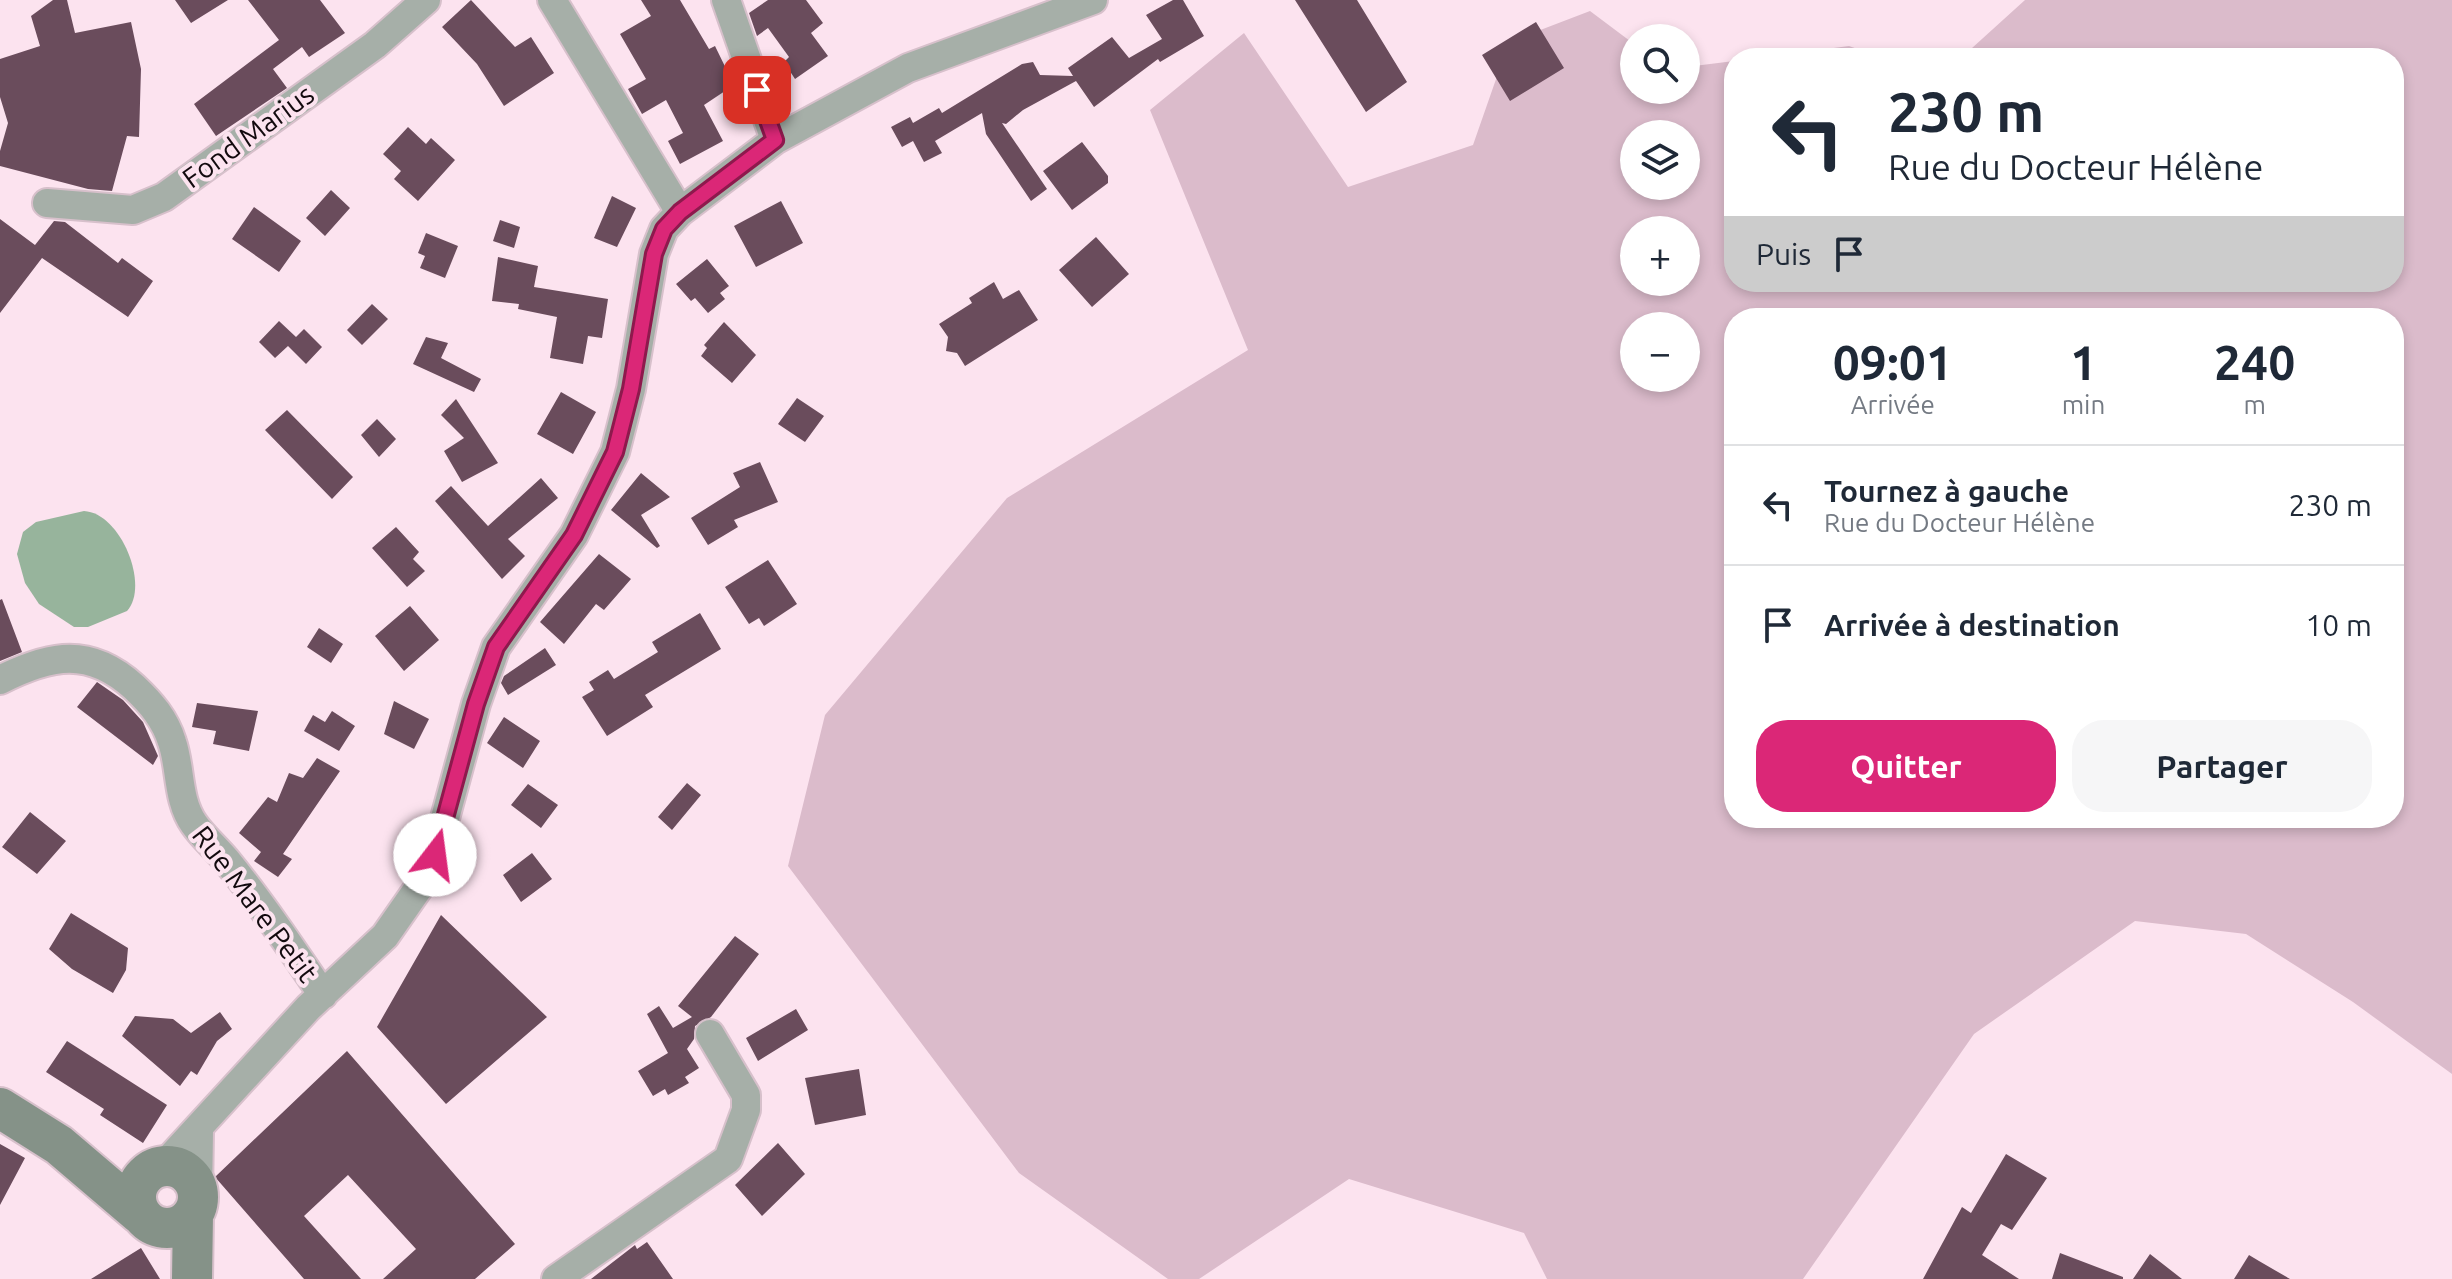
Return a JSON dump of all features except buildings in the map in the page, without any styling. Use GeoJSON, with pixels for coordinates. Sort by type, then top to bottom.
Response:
{"type":"FeatureCollection","features":[{"type":"Feature","properties":{"kind":"main road"},"geometry":{"type":"LineString","coordinates":[[0,1108],[172,1213]]}},
{"type":"Feature","properties":{"kind":"main road"},"geometry":{"type":"LineString","coordinates":[[59,1145],[158,1167],[173,1166],[191,1177],[172,1213],[190,1279]]}},
{"type":"Feature","properties":{"kind":"main road"},"geometry":{"type":"LineString","coordinates":[[158,1167],[138,1184],[135,1194],[172,1213]]}},
{"type":"Feature","properties":{"kind":"street","name":"Fond Marius"},"geometry":{"type":"LineString","coordinates":[[47,203],[133,210],[164,197],[375,45],[426,0]]}},
{"type":"Feature","properties":{"kind":"street"},"geometry":{"type":"LineString","coordinates":[[552,0],[680,212]]}},
{"type":"Feature","properties":{"kind":"street"},"geometry":{"type":"LineString","coordinates":[[726,0],[775,140]]}},
{"type":"Feature","properties":{"kind":"street"},"geometry":{"type":"LineString","coordinates":[[172,1213],[199,1130],[222,1101],[323,995],[385,936],[422,883],[435,855],[476,704],[496,647],[574,535],[615,452],[631,389],[654,254],[664,229],[680,212],[775,140],[908,68],[1093,0]]}},
{"type":"Feature","properties":{"kind":"street","name":"Rue Mare Petit"},"geometry":{"type":"LineString","coordinates":[[0,680],[35,664],[72,657],[93,660],[115,670],[141,694],[166,723],[185,807],[193,823],[226,860],[323,995]]}},
{"type":"Feature","properties":{"kind":"street"},"geometry":{"type":"LineString","coordinates":[[556,1279],[728,1159],[746,1110],[746,1095],[710,1034]]}},
{"type":"Feature","properties":{"kind":"street"},"geometry":{"type":"LineString","coordinates":[[158,1167],[199,1130]]}},
{"type":"Feature","properties":{"kind":"shaded area"},"geometry":{"type":"Polygon","coordinates":[[[2025,0],[2452,0],[2452,1074],[2353,1002],[2246,934],[2135,921],[1974,1034],[1803,1279],[1547,1279],[1524,1233],[1349,1179],[1199,1279],[1168,1279],[1019,1173],[788,866],[825,715],[1007,498],[1248,350],[1150,110],[1244,33],[1348,187],[1473,145],[1509,42],[1590,11],[1620,34],[1620,104],[1700,104],[1700,65],[1724,62],[1724,292],[2404,292],[2404,48],[1972,48],[2025,0]]]}},
{"type":"Feature","properties":{"kind":"shaded area"},"geometry":{"type":"Polygon","coordinates":[[[84,511],[110,524],[120,537],[128,552],[135,585],[133,600],[127,611],[88,627],[74,627],[39,604],[25,583],[17,554],[23,532],[36,522],[84,511]]]}},
{"type":"Feature","properties":{"kind":"route"},"geometry":{"type":"LineString","coordinates":[[435,855],[476,704],[496,647],[574,535],[615,452],[631,389],[654,254],[664,229],[680,212],[775,140],[757,90]]}}]}
